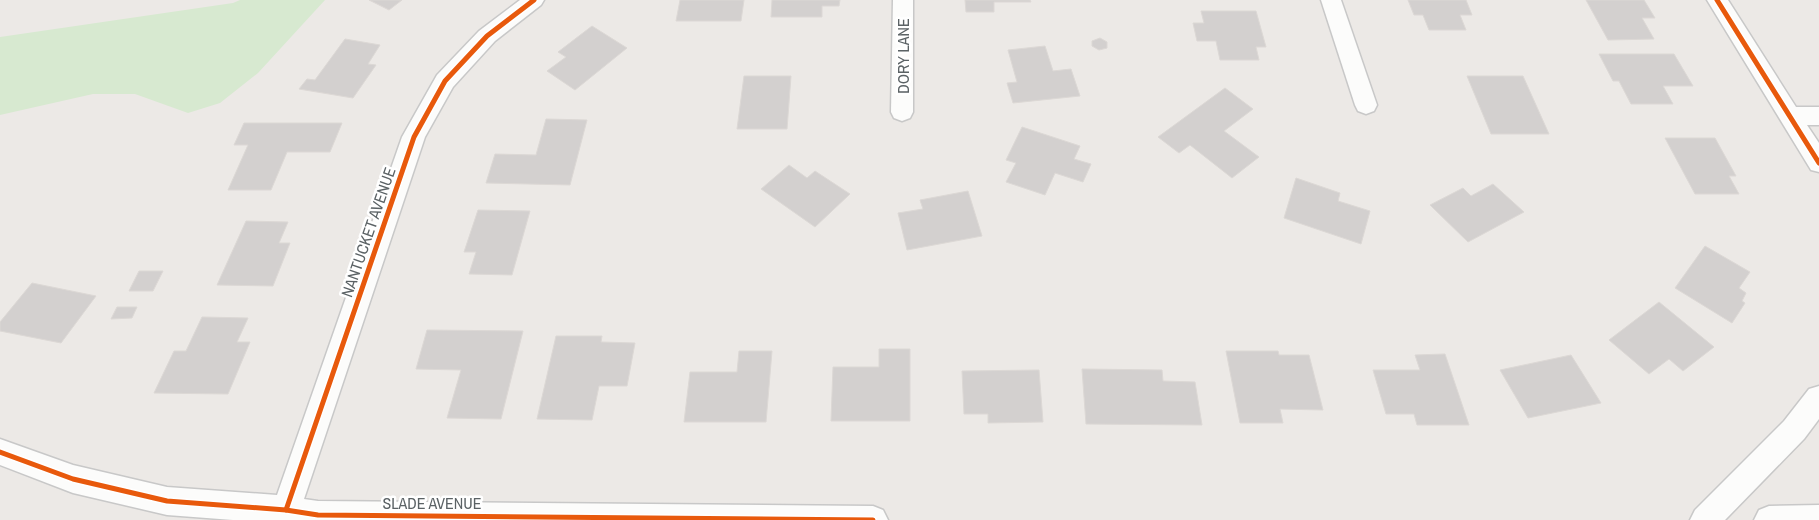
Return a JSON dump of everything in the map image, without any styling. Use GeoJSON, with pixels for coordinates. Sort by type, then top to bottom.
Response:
{"type":"FeatureCollection","features":[{"type":"Feature","properties":{"kind":"street","name":"NANTUCKET AVENUE"},"geometry":{"type":"LineString","coordinates":[[286,510],[414,137],[445,81],[487,36],[534,0]]}},
{"type":"Feature","properties":{"kind":"street","name":"DORY LANE"},"geometry":{"type":"LineString","coordinates":[[902,112],[903,0]]}},
{"type":"Feature","properties":{"kind":"street"},"geometry":{"type":"LineString","coordinates":[[1331,0],[1366,105]]}},
{"type":"Feature","properties":{"kind":"street"},"geometry":{"type":"LineString","coordinates":[[1717,0],[1819,164]]}},
{"type":"Feature","properties":{"kind":"street"},"geometry":{"type":"LineString","coordinates":[[1790,116],[1819,116]]}},
{"type":"Feature","properties":{"kind":"street"},"geometry":{"type":"LineString","coordinates":[[1706,520],[1794,430],[1819,398]]}},
{"type":"Feature","properties":{"kind":"street","name":"SLADE AVENUE"},"geometry":{"type":"LineString","coordinates":[[0,452],[73,479],[168,501],[286,510],[318,515],[873,520]]}},
{"type":"Feature","properties":{"kind":"street"},"geometry":{"type":"LineString","coordinates":[[1769,520],[1819,519]]}},
{"type":"Feature","properties":{"kind":"green space"},"geometry":{"type":"Polygon","coordinates":[[[240,0],[325,0],[258,73],[220,103],[188,113],[135,94],[93,94],[0,115],[0,37],[233,3],[240,0]]]}},
{"type":"Feature","properties":{"kind":"building"},"geometry":{"type":"Polygon","coordinates":[[[369,0],[402,0],[389,10],[369,0]]]}},
{"type":"Feature","properties":{"kind":"building"},"geometry":{"type":"Polygon","coordinates":[[[680,0],[744,0],[741,21],[676,21],[680,0]]]}},
{"type":"Feature","properties":{"kind":"building"},"geometry":{"type":"Polygon","coordinates":[[[772,0],[840,0],[839,6],[822,6],[822,17],[771,17],[772,0]]]}},
{"type":"Feature","properties":{"kind":"building"},"geometry":{"type":"Polygon","coordinates":[[[965,0],[1030,0],[1031,2],[994,2],[994,12],[966,12],[965,0]]]}},
{"type":"Feature","properties":{"kind":"building"},"geometry":{"type":"Polygon","coordinates":[[[1408,0],[1466,0],[1472,15],[1460,15],[1466,30],[1429,30],[1423,15],[1414,15],[1408,0]]]}},
{"type":"Feature","properties":{"kind":"building"},"geometry":{"type":"Polygon","coordinates":[[[1586,0],[1644,0],[1655,18],[1642,18],[1654,39],[1608,40],[1586,0]]]}},
{"type":"Feature","properties":{"kind":"building"},"geometry":{"type":"Polygon","coordinates":[[[1201,11],[1256,11],[1266,47],[1256,47],[1259,60],[1220,60],[1216,41],[1197,41],[1193,23],[1204,23],[1201,11]]]}},
{"type":"Feature","properties":{"kind":"building"},"geometry":{"type":"Polygon","coordinates":[[[592,26],[627,48],[575,90],[547,71],[566,57],[558,52],[592,26]]]}},
{"type":"Feature","properties":{"kind":"building"},"geometry":{"type":"Polygon","coordinates":[[[1100,38],[1107,42],[1107,48],[1099,50],[1092,46],[1092,41],[1100,38]]]}},
{"type":"Feature","properties":{"kind":"building"},"geometry":{"type":"Polygon","coordinates":[[[345,39],[380,45],[368,64],[376,65],[353,98],[299,89],[307,79],[315,80],[345,39]]]}},
{"type":"Feature","properties":{"kind":"building"},"geometry":{"type":"Polygon","coordinates":[[[1045,46],[1053,71],[1071,69],[1080,96],[1013,103],[1007,83],[1017,82],[1008,50],[1045,46]]]}},
{"type":"Feature","properties":{"kind":"building"},"geometry":{"type":"Polygon","coordinates":[[[1599,54],[1674,54],[1693,86],[1663,86],[1673,104],[1631,104],[1619,81],[1613,81],[1599,54]]]}},
{"type":"Feature","properties":{"kind":"building"},"geometry":{"type":"Polygon","coordinates":[[[744,76],[791,76],[787,129],[737,129],[744,76]]]}},
{"type":"Feature","properties":{"kind":"building"},"geometry":{"type":"Polygon","coordinates":[[[1467,76],[1523,76],[1549,134],[1491,134],[1467,76]]]}},
{"type":"Feature","properties":{"kind":"building"},"geometry":{"type":"Polygon","coordinates":[[[1225,88],[1253,109],[1224,131],[1259,157],[1232,178],[1190,145],[1179,153],[1158,137],[1225,88]]]}},
{"type":"Feature","properties":{"kind":"building"},"geometry":{"type":"Polygon","coordinates":[[[546,119],[587,120],[570,185],[486,183],[495,154],[536,155],[546,119]]]}},
{"type":"Feature","properties":{"kind":"building"},"geometry":{"type":"Polygon","coordinates":[[[244,123],[342,123],[330,152],[287,152],[271,190],[228,190],[248,145],[234,145],[244,123]]]}},
{"type":"Feature","properties":{"kind":"building"},"geometry":{"type":"Polygon","coordinates":[[[1022,127],[1080,146],[1074,159],[1091,164],[1083,182],[1055,173],[1045,195],[1006,182],[1016,163],[1006,160],[1022,127]]]}},
{"type":"Feature","properties":{"kind":"building"},"geometry":{"type":"Polygon","coordinates":[[[1665,138],[1715,138],[1736,176],[1729,176],[1739,194],[1695,194],[1665,138]]]}},
{"type":"Feature","properties":{"kind":"building"},"geometry":{"type":"Polygon","coordinates":[[[789,165],[807,178],[815,171],[850,194],[815,227],[761,189],[789,165]]]}},
{"type":"Feature","properties":{"kind":"building"},"geometry":{"type":"Polygon","coordinates":[[[1296,178],[1340,193],[1338,201],[1370,211],[1361,244],[1284,218],[1296,178]]]}},
{"type":"Feature","properties":{"kind":"building"},"geometry":{"type":"Polygon","coordinates":[[[1493,184],[1524,212],[1468,242],[1430,205],[1463,188],[1471,196],[1493,184]]]}},
{"type":"Feature","properties":{"kind":"building"},"geometry":{"type":"Polygon","coordinates":[[[968,191],[982,236],[907,250],[898,213],[923,209],[920,200],[968,191]]]}},
{"type":"Feature","properties":{"kind":"building"},"geometry":{"type":"Polygon","coordinates":[[[478,210],[530,211],[512,275],[469,274],[476,252],[464,252],[478,210]]]}},
{"type":"Feature","properties":{"kind":"building"},"geometry":{"type":"Polygon","coordinates":[[[246,221],[288,222],[279,243],[290,243],[273,286],[217,285],[246,221]]]}},
{"type":"Feature","properties":{"kind":"building"},"geometry":{"type":"Polygon","coordinates":[[[1705,246],[1750,272],[1739,288],[1746,293],[1742,301],[1745,303],[1732,323],[1675,288],[1705,246]]]}},
{"type":"Feature","properties":{"kind":"building"},"geometry":{"type":"Polygon","coordinates":[[[139,271],[163,271],[153,291],[129,291],[139,271]]]}},
{"type":"Feature","properties":{"kind":"building"},"geometry":{"type":"Polygon","coordinates":[[[32,283],[96,296],[61,343],[0,331],[0,322],[32,283]]]}},
{"type":"Feature","properties":{"kind":"building"},"geometry":{"type":"Polygon","coordinates":[[[1659,302],[1714,347],[1683,371],[1669,359],[1649,374],[1609,340],[1659,302]]]}},
{"type":"Feature","properties":{"kind":"building"},"geometry":{"type":"Polygon","coordinates":[[[117,307],[137,307],[132,318],[111,319],[117,307]]]}},
{"type":"Feature","properties":{"kind":"building"},"geometry":{"type":"Polygon","coordinates":[[[202,317],[248,318],[237,342],[250,342],[228,394],[154,393],[174,351],[186,351],[202,317]]]}},
{"type":"Feature","properties":{"kind":"building"},"geometry":{"type":"Polygon","coordinates":[[[427,330],[523,331],[501,419],[447,418],[461,370],[416,369],[427,330]]]}},
{"type":"Feature","properties":{"kind":"building"},"geometry":{"type":"Polygon","coordinates":[[[556,336],[602,336],[601,342],[635,343],[627,386],[599,386],[592,420],[537,419],[556,336]]]}},
{"type":"Feature","properties":{"kind":"building"},"geometry":{"type":"Polygon","coordinates":[[[879,349],[910,349],[910,421],[831,421],[833,367],[879,367],[879,349]]]}},
{"type":"Feature","properties":{"kind":"building"},"geometry":{"type":"Polygon","coordinates":[[[739,351],[772,351],[766,422],[684,422],[690,372],[737,372],[739,351]]]}},
{"type":"Feature","properties":{"kind":"building"},"geometry":{"type":"Polygon","coordinates":[[[1226,351],[1278,351],[1279,355],[1309,355],[1323,410],[1280,409],[1283,423],[1240,423],[1226,351]]]}},
{"type":"Feature","properties":{"kind":"building"},"geometry":{"type":"Polygon","coordinates":[[[1445,354],[1469,425],[1417,425],[1414,414],[1386,414],[1373,370],[1420,370],[1415,355],[1445,354]]]}},
{"type":"Feature","properties":{"kind":"building"},"geometry":{"type":"Polygon","coordinates":[[[1571,355],[1601,403],[1528,418],[1500,370],[1571,355]]]}},
{"type":"Feature","properties":{"kind":"building"},"geometry":{"type":"Polygon","coordinates":[[[1082,369],[1162,370],[1163,381],[1195,382],[1202,425],[1086,424],[1082,369]]]}},
{"type":"Feature","properties":{"kind":"building"},"geometry":{"type":"Polygon","coordinates":[[[1039,370],[1043,422],[988,423],[988,414],[964,414],[962,371],[1039,370]]]}},
{"type":"Feature","properties":{"kind":"cycle path"},"geometry":{"type":"LineString","coordinates":[[286,510],[414,137],[445,81],[487,36],[534,0]]}},
{"type":"Feature","properties":{"kind":"cycle path"},"geometry":{"type":"LineString","coordinates":[[1717,0],[1819,163]]}},
{"type":"Feature","properties":{"kind":"cycle path"},"geometry":{"type":"LineString","coordinates":[[0,452],[73,479],[167,501],[286,510],[318,515],[873,520]]}}]}
